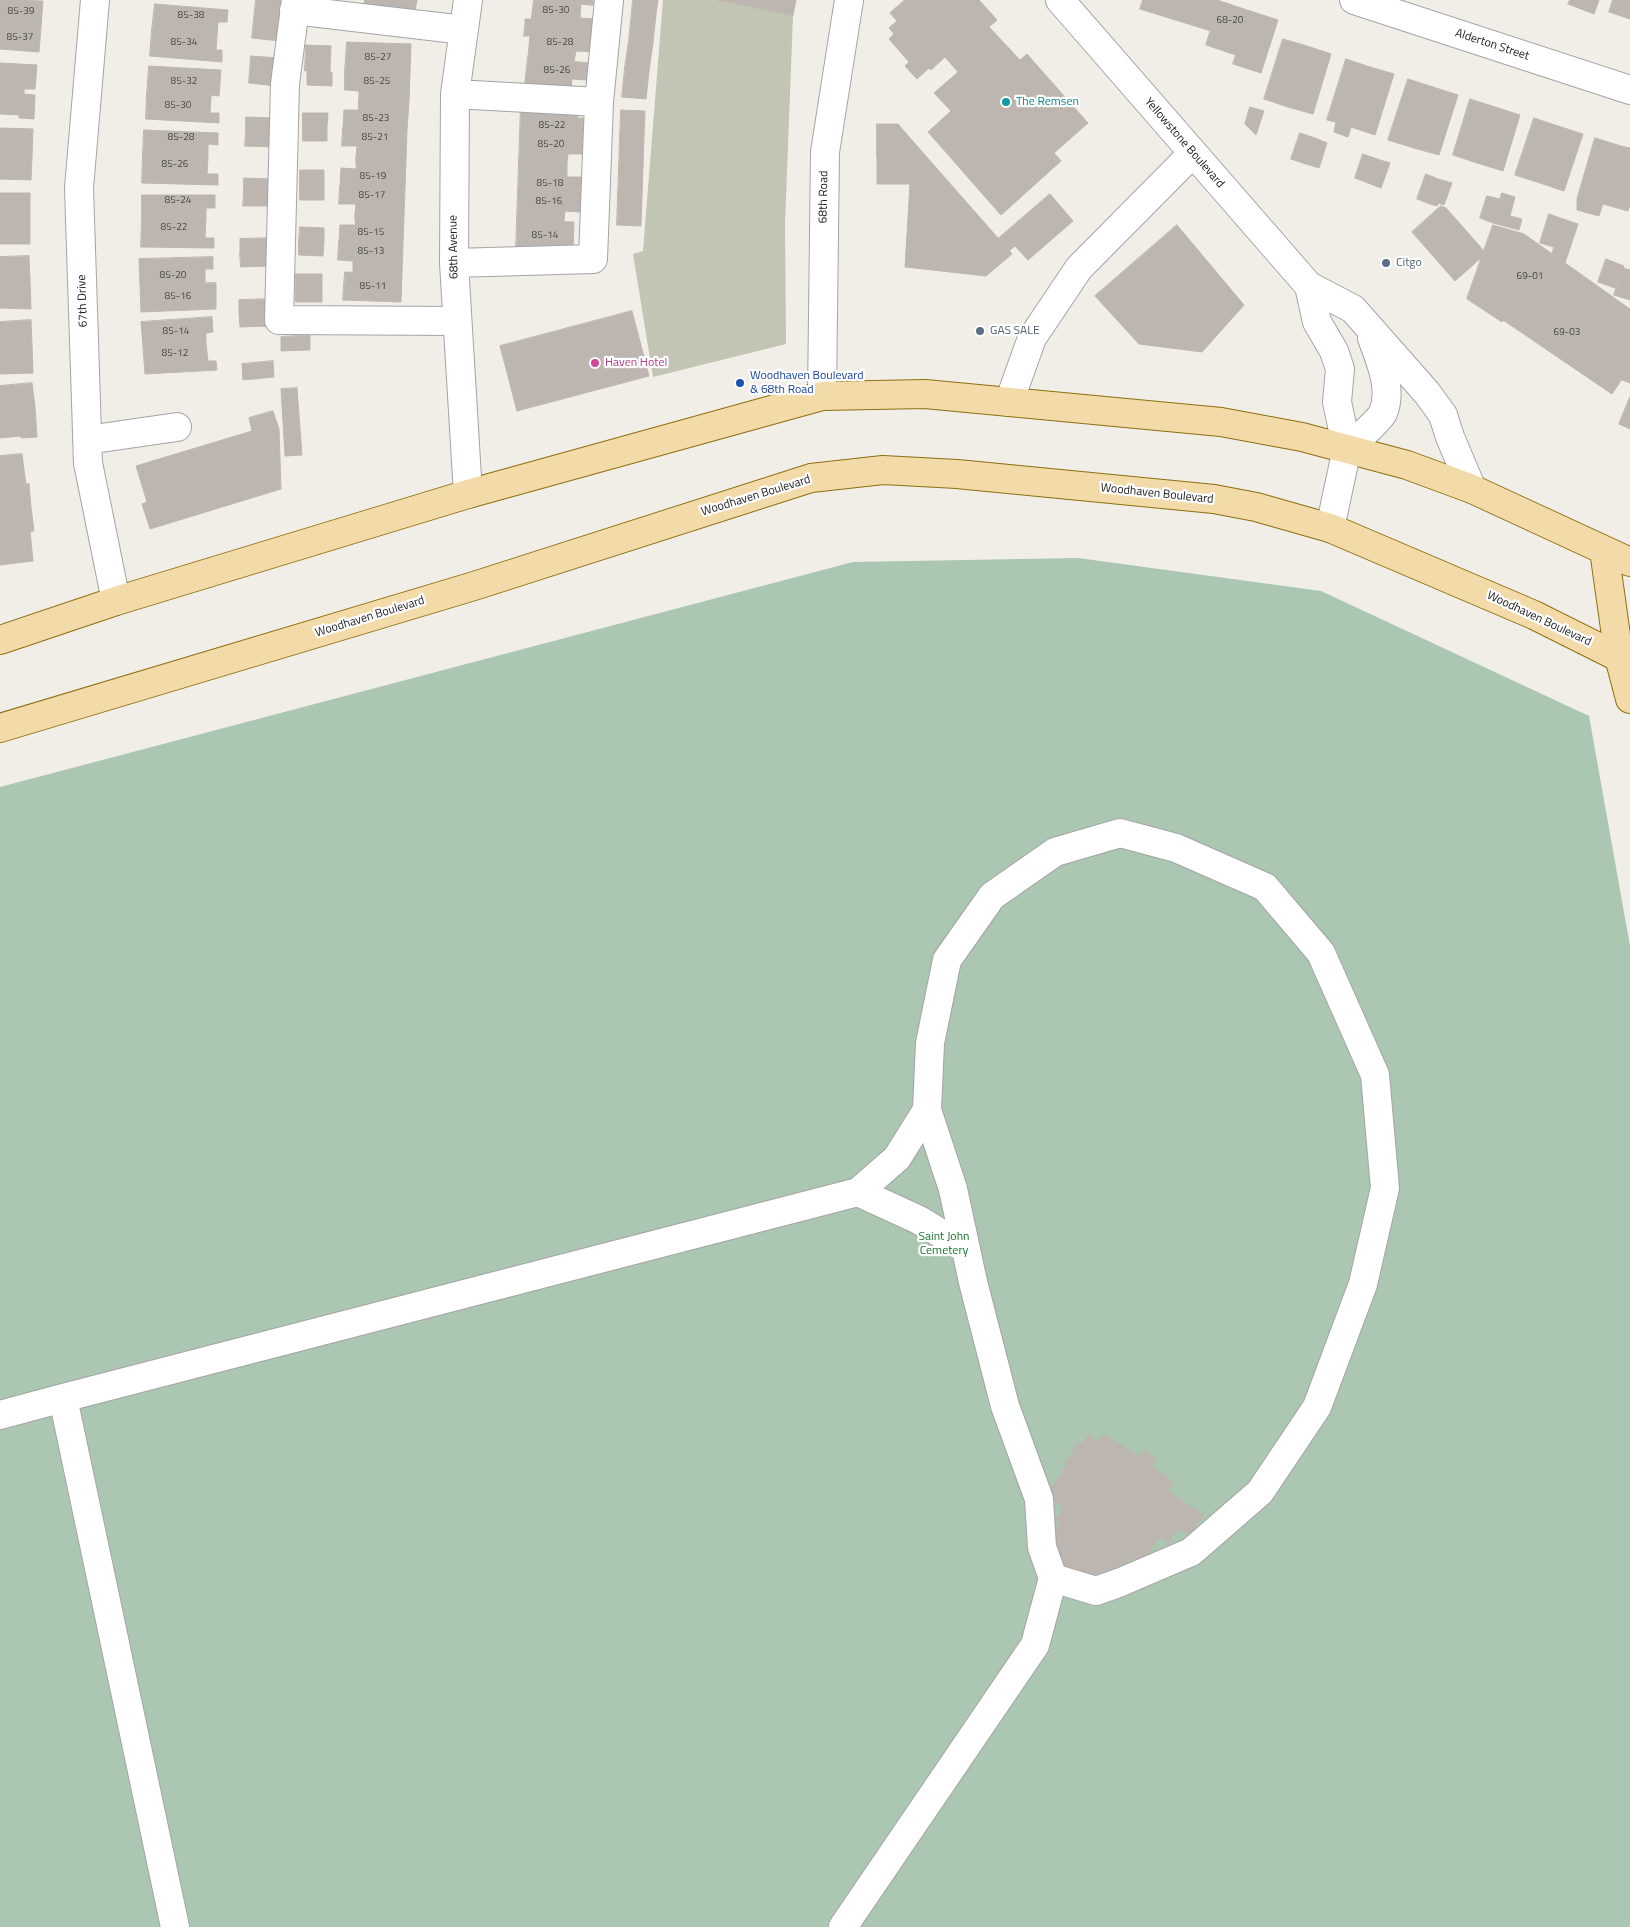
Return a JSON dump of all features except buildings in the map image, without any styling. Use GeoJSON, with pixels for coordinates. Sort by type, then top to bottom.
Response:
{"type":"FeatureCollection","features":[{"type":"Feature","properties":{"kind":"main road"},"geometry":{"type":"LineString","coordinates":[[0,640],[116,601],[468,494],[822,396],[925,394],[1220,422],[1302,437],[1407,466],[1472,489],[1617,551],[1630,562]]}},
{"type":"Feature","properties":{"kind":"main road","name":"Woodhaven Boulevard"},"geometry":{"type":"LineString","coordinates":[[0,728],[464,589],[811,478],[883,470],[957,474],[1204,498],[1256,507],[1330,528],[1534,615],[1625,660]]}},
{"type":"Feature","properties":{"kind":"main road"},"geometry":{"type":"LineString","coordinates":[[1617,551],[1625,660],[1630,700]]}},
{"type":"Feature","properties":{"kind":"street","name":"67th Drive"},"geometry":{"type":"LineString","coordinates":[[95,0],[79,188],[87,440],[88,463],[116,601]]}},
{"type":"Feature","properties":{"kind":"street","name":"68th Avenue"},"geometry":{"type":"LineString","coordinates":[[468,0],[455,94],[454,264],[468,494]]}},
{"type":"Feature","properties":{"kind":"street"},"geometry":{"type":"LineString","coordinates":[[454,264],[592,259],[599,102],[609,0]]}},
{"type":"Feature","properties":{"kind":"street","name":"68th Road"},"geometry":{"type":"LineString","coordinates":[[822,396],[825,152],[849,0]]}},
{"type":"Feature","properties":{"kind":"street","name":"Yellowstone Boulevard"},"geometry":{"type":"LineString","coordinates":[[1060,0],[1309,286],[1353,309],[1427,393],[1443,415],[1450,437],[1472,489]]}},
{"type":"Feature","properties":{"kind":"street","name":"Alderton Street"},"geometry":{"type":"LineString","coordinates":[[1354,0],[1630,90]]}},
{"type":"Feature","properties":{"kind":"street"},"geometry":{"type":"LineString","coordinates":[[457,321],[279,320],[285,84],[295,5],[464,30]]}},
{"type":"Feature","properties":{"kind":"street"},"geometry":{"type":"LineString","coordinates":[[455,94],[599,102]]}},
{"type":"Feature","properties":{"kind":"street"},"geometry":{"type":"LineString","coordinates":[[1009,402],[1032,338],[1080,268],[1193,153]]}},
{"type":"Feature","properties":{"kind":"street","name":"Yellowstone Boulevard"},"geometry":{"type":"LineString","coordinates":[[1309,286],[1317,322],[1334,351],[1340,369],[1337,402],[1348,449],[1330,528]]}},
{"type":"Feature","properties":{"kind":"street","name":"Yellowstone Boulevard"},"geometry":{"type":"LineString","coordinates":[[1348,449],[1382,414],[1386,401],[1386,381],[1367,325]]}},
{"type":"Feature","properties":{"kind":"street"},"geometry":{"type":"LineString","coordinates":[[87,440],[177,427]]}},
{"type":"Feature","properties":{"kind":"street"},"geometry":{"type":"LineString","coordinates":[[843,1927],[1035,1645],[1053,1578],[1042,1546],[1039,1499],[1005,1406],[966,1249],[953,1188],[927,1110],[930,1042],[947,960],[992,896],[1055,852],[1120,833],[1176,848],[1265,887],[1321,953],[1375,1075],[1385,1188],[1363,1284],[1317,1407],[1260,1492],[1191,1552],[1121,1582],[1096,1590],[1053,1578]]}},
{"type":"Feature","properties":{"kind":"street"},"geometry":{"type":"LineString","coordinates":[[0,1415],[858,1192],[897,1158],[927,1110]]}},
{"type":"Feature","properties":{"kind":"street"},"geometry":{"type":"LineString","coordinates":[[858,1192],[919,1220],[966,1249]]}},
{"type":"Feature","properties":{"kind":"street"},"geometry":{"type":"LineString","coordinates":[[63,1398],[175,1927]]}},
{"type":"Feature","properties":{"kind":"shaded area"},"geometry":{"type":"Polygon","coordinates":[[[663,0],[717,0],[793,15],[785,224],[786,344],[653,377],[633,254],[643,251],[663,0]]]}},
{"type":"Feature","properties":{"kind":"green space","name":"Saint John Cemetery"},"geometry":{"type":"Polygon","coordinates":[[[1078,558],[1321,591],[1589,716],[1630,946],[1630,1927],[0,1927],[0,787],[853,562],[1078,558]]]}},
{"type":"Feature","properties":{"kind":"place","name":"The Remsen"},"geometry":{"type":"Point","coordinates":[1006,102]}},
{"type":"Feature","properties":{"kind":"place","name":"Citgo"},"geometry":{"type":"Point","coordinates":[1386,263]}},
{"type":"Feature","properties":{"kind":"place","name":"GAS SALE"},"geometry":{"type":"Point","coordinates":[980,331]}},
{"type":"Feature","properties":{"kind":"place","name":"Haven Hotel"},"geometry":{"type":"Point","coordinates":[595,363]}},
{"type":"Feature","properties":{"kind":"place","name":"Woodhaven Boulevard & 68th Road"},"geometry":{"type":"Point","coordinates":[740,383]}}]}
